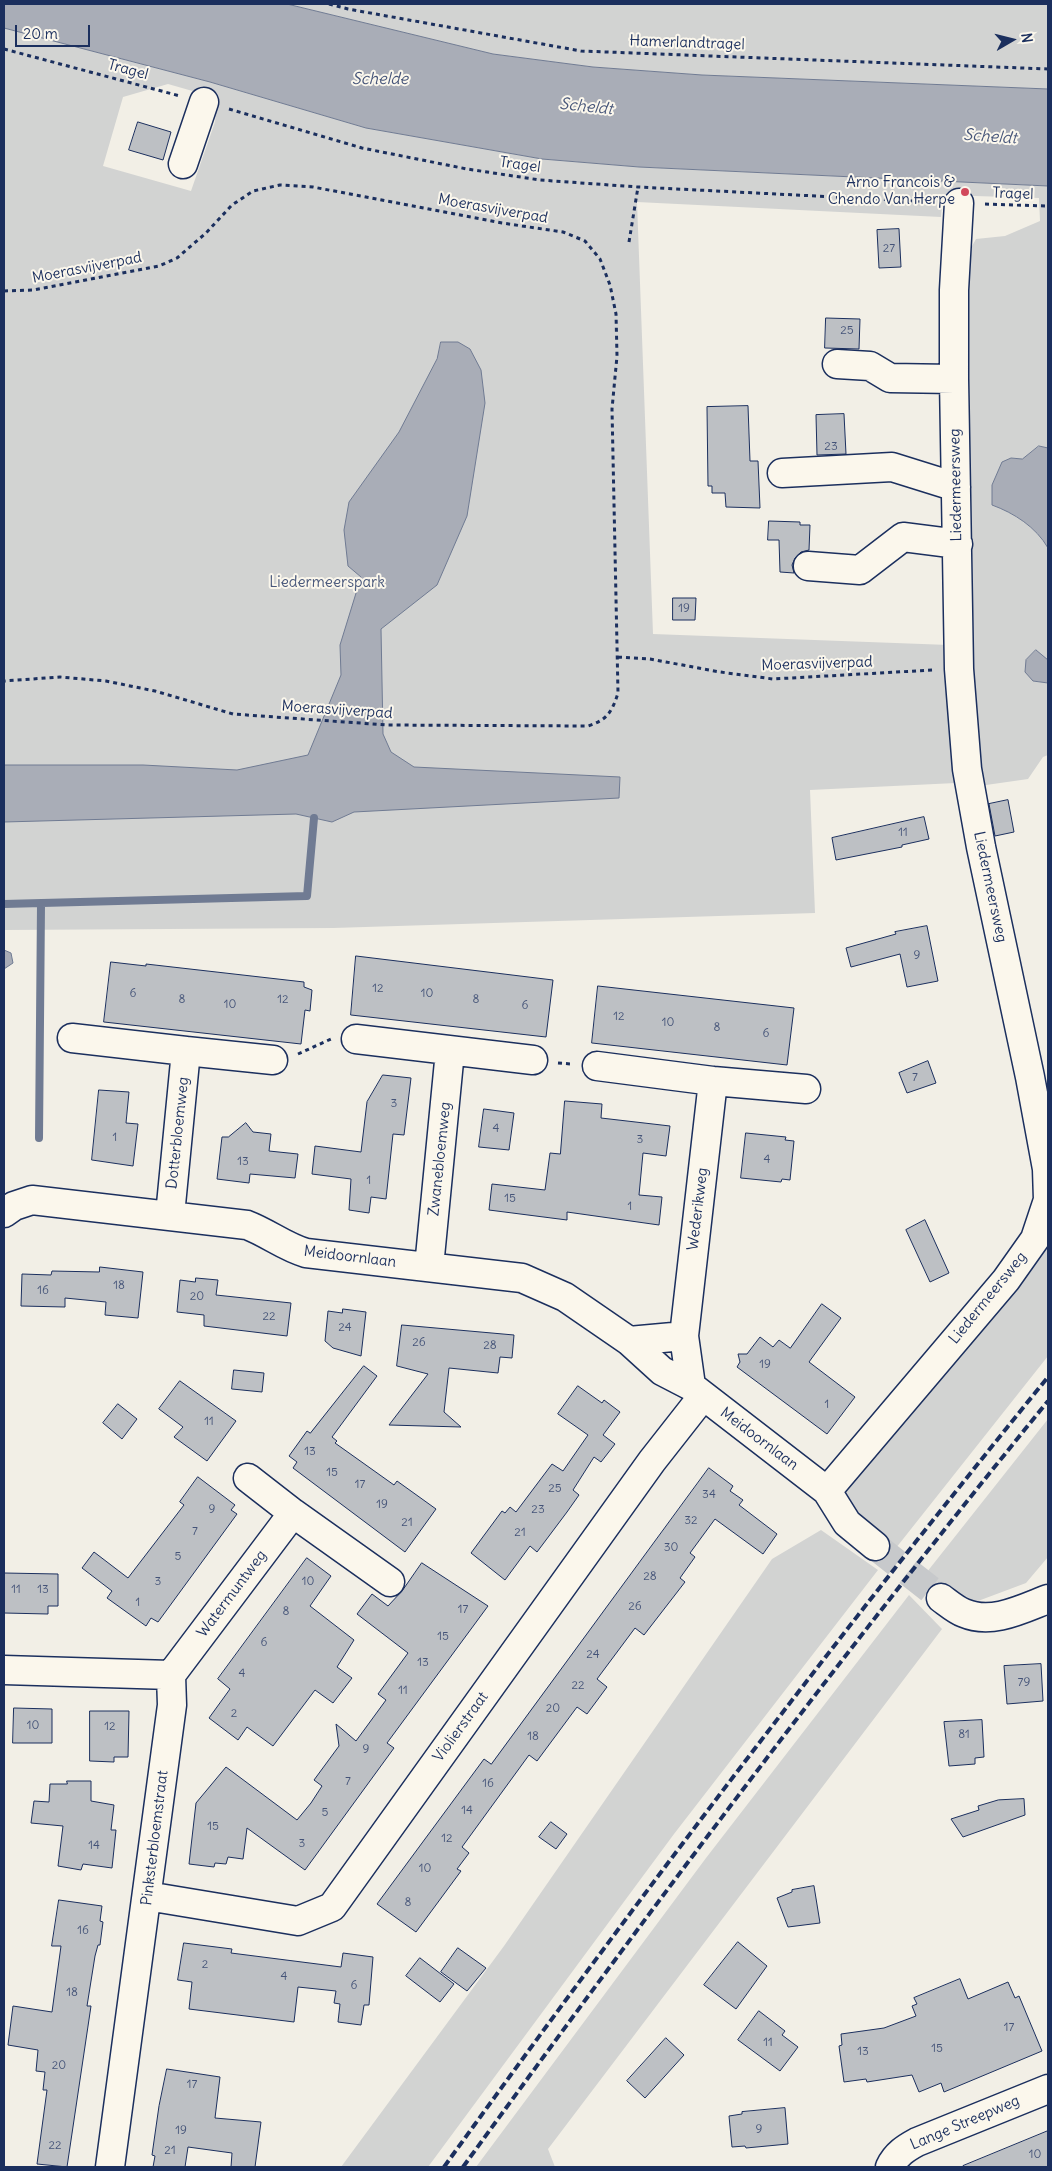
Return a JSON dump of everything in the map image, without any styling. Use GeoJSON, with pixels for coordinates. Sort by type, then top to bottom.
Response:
{"type":"FeatureCollection","features":[{"type":"Feature","properties":{"kind":"street"},"geometry":{"type":"LineString","coordinates":[[183,164],[204,102]]}},
{"type":"Feature","properties":{"kind":"street","name":"Liedermeersweg"},"geometry":{"type":"LineString","coordinates":[[827,1491],[1006,1280],[1035,1239],[1048,1200],[1047,1169],[1030,1077],[983,856],[967,769],[959,669],[954,379],[954,290],[959,203]]}},
{"type":"Feature","properties":{"kind":"street"},"geometry":{"type":"LineString","coordinates":[[837,364],[870,366],[890,378],[954,379]]}},
{"type":"Feature","properties":{"kind":"street"},"geometry":{"type":"LineString","coordinates":[[782,473],[892,467],[956,487]]}},
{"type":"Feature","properties":{"kind":"street"},"geometry":{"type":"LineString","coordinates":[[808,566],[860,570],[903,537],[958,544]]}},
{"type":"Feature","properties":{"kind":"street"},"geometry":{"type":"LineString","coordinates":[[72,1038],[273,1060]]}},
{"type":"Feature","properties":{"kind":"street"},"geometry":{"type":"LineString","coordinates":[[356,1039],[533,1060]]}},
{"type":"Feature","properties":{"kind":"street","name":"Dotterbloemweg"},"geometry":{"type":"LineString","coordinates":[[170,1215],[186,1051]]}},
{"type":"Feature","properties":{"kind":"street","name":"Zwanebloemweg"},"geometry":{"type":"LineString","coordinates":[[429,1267],[450,1051]]}},
{"type":"Feature","properties":{"kind":"street"},"geometry":{"type":"LineString","coordinates":[[597,1066],[713,1081],[806,1089]]}},
{"type":"Feature","properties":{"kind":"street","name":"Wederikweg"},"geometry":{"type":"LineString","coordinates":[[684,1336],[713,1081]]}},
{"type":"Feature","properties":{"kind":"street","name":"Meidoornlaan"},"geometry":{"type":"LineString","coordinates":[[4,1213],[14,1206],[32,1200],[170,1215],[247,1225],[263,1231],[290,1248],[306,1253],[522,1278],[542,1285],[565,1297],[629,1341],[662,1371],[697,1391],[827,1491]]}},
{"type":"Feature","properties":{"kind":"street"},"geometry":{"type":"LineString","coordinates":[[629,1341],[684,1336],[697,1391]]}},
{"type":"Feature","properties":{"kind":"street","name":"Violierstraat"},"geometry":{"type":"LineString","coordinates":[[147,1896],[298,1921],[332,1907],[652,1461],[697,1391]]}},
{"type":"Feature","properties":{"kind":"street"},"geometry":{"type":"LineString","coordinates":[[248,1478],[293,1513],[390,1582]]}},
{"type":"Feature","properties":{"kind":"street"},"geometry":{"type":"LineString","coordinates":[[827,1491],[847,1523],[875,1546]]}},
{"type":"Feature","properties":{"kind":"street","name":"Watermuntweg"},"geometry":{"type":"LineString","coordinates":[[171,1675],[293,1513]]}},
{"type":"Feature","properties":{"kind":"street"},"geometry":{"type":"LineString","coordinates":[[940,1598],[963,1613],[981,1618],[1007,1614],[1048,1599]]}},
{"type":"Feature","properties":{"kind":"street"},"geometry":{"type":"LineString","coordinates":[[4,1670],[171,1675]]}},
{"type":"Feature","properties":{"kind":"street","name":"Pinksterbloemstraat"},"geometry":{"type":"LineString","coordinates":[[110,2167],[172,1705],[171,1675]]}},
{"type":"Feature","properties":{"kind":"street","name":"Lange Streepweg"},"geometry":{"type":"LineString","coordinates":[[890,2167],[893,2160],[904,2150],[918,2142],[1048,2089]]}},
{"type":"Feature","properties":{"kind":"path","name":"Hamerlandtragel"},"geometry":{"type":"LineString","coordinates":[[329,4],[581,51],[1048,69]]}},
{"type":"Feature","properties":{"kind":"path","name":"Tragel"},"geometry":{"type":"LineString","coordinates":[[4,49],[204,102],[362,148],[540,180],[638,187],[1048,206]]}},
{"type":"Feature","properties":{"kind":"path","name":"Moerasvijverpad"},"geometry":{"type":"LineString","coordinates":[[4,291],[33,290],[159,266],[177,258],[206,233],[232,205],[253,190],[280,185],[313,187],[493,222],[563,232],[585,241],[600,259],[610,285],[616,314],[617,356],[612,409],[618,694],[612,711],[602,722],[588,726],[387,725],[233,714],[155,691],[106,681],[60,678],[4,681]]}},
{"type":"Feature","properties":{"kind":"path"},"geometry":{"type":"LineString","coordinates":[[629,242],[638,187]]}},
{"type":"Feature","properties":{"kind":"path","name":"Moerasvijverpad"},"geometry":{"type":"LineString","coordinates":[[618,657],[650,659],[720,672],[773,679],[959,669]]}},
{"type":"Feature","properties":{"kind":"path"},"geometry":{"type":"LineString","coordinates":[[273,1060],[303,1052],[334,1038],[356,1039]]}},
{"type":"Feature","properties":{"kind":"path"},"geometry":{"type":"LineString","coordinates":[[533,1060],[597,1066]]}},
{"type":"Feature","properties":{"kind":"green space"},"geometry":{"type":"Polygon","coordinates":[[[287,4],[1048,4],[1048,89],[702,75],[593,67],[493,54],[287,4]]]}},
{"type":"Feature","properties":{"kind":"green space","name":"Liedermeerspark"},"geometry":{"type":"Polygon","coordinates":[[[4,28],[210,82],[366,128],[542,159],[639,167],[1048,186],[1048,448],[1039,446],[1022,459],[1011,458],[992,485],[992,504],[1031,527],[1048,548],[1048,660],[1033,681],[1048,683],[1048,755],[1043,757],[1028,779],[979,786],[966,676],[966,257],[976,239],[1005,236],[1040,221],[1039,198],[943,195],[941,217],[637,202],[653,634],[949,645],[956,783],[810,790],[815,913],[333,928],[4,930],[4,28]],[[168,84],[123,97],[103,166],[191,191],[215,122],[217,98],[168,84]]]}},
{"type":"Feature","properties":{"kind":"green space"},"geometry":{"type":"Polygon","coordinates":[[[1048,1245],[1048,1356],[892,1553],[853,1518],[839,1499],[1016,1291],[1048,1245]]]}},
{"type":"Feature","properties":{"kind":"green space"},"geometry":{"type":"Polygon","coordinates":[[[1048,1419],[1048,1557],[1026,1583],[978,1601],[956,1600],[923,1577],[1048,1419]]]}},
{"type":"Feature","properties":{"kind":"green space"},"geometry":{"type":"Polygon","coordinates":[[[821,1530],[878,1570],[674,1834],[428,2167],[341,2167],[504,1946],[772,1559],[821,1530]]]}},
{"type":"Feature","properties":{"kind":"green space"},"geometry":{"type":"Polygon","coordinates":[[[909,1595],[942,1629],[548,2149],[555,2167],[476,2167],[706,1858],[909,1595]]]}},
{"type":"Feature","properties":{"kind":"water","name":"Schelde"},"geometry":{"type":"Polygon","coordinates":[[[4,4],[287,4],[493,54],[593,67],[702,75],[1048,89],[1048,186],[639,167],[542,159],[366,128],[210,82],[4,28],[4,4]]]}},
{"type":"Feature","properties":{"kind":"water"},"geometry":{"type":"Polygon","coordinates":[[[441,342],[458,342],[470,349],[481,370],[485,403],[467,516],[437,585],[381,629],[383,734],[391,752],[414,767],[620,777],[619,798],[354,812],[332,822],[296,814],[4,822],[4,765],[143,765],[237,770],[308,755],[341,675],[340,645],[361,577],[348,566],[344,530],[349,502],[399,432],[437,359],[441,342]]]}},
{"type":"Feature","properties":{"kind":"water"},"geometry":{"type":"Polygon","coordinates":[[[1039,446],[1048,448],[1048,548],[1031,527],[1008,512],[992,505],[992,485],[1002,462],[1011,458],[1022,459],[1039,446]]]}},
{"type":"Feature","properties":{"kind":"water"},"geometry":{"type":"Polygon","coordinates":[[[1036,650],[1048,660],[1048,683],[1033,681],[1025,672],[1026,660],[1036,650]]]}},
{"type":"Feature","properties":{"kind":"water"},"geometry":{"type":"Polygon","coordinates":[[[4,950],[11,953],[13,963],[4,969],[4,950]]]}},
{"type":"Feature","properties":{"kind":"building"},"geometry":{"type":"Polygon","coordinates":[[[138,122],[171,132],[163,160],[129,150],[138,122]]]}},
{"type":"Feature","properties":{"kind":"building"},"geometry":{"type":"Polygon","coordinates":[[[899,229],[901,267],[879,268],[877,230],[899,229]]]}},
{"type":"Feature","properties":{"kind":"building"},"geometry":{"type":"Polygon","coordinates":[[[826,318],[860,319],[859,349],[825,348],[826,318]]]}},
{"type":"Feature","properties":{"kind":"building"},"geometry":{"type":"Polygon","coordinates":[[[748,406],[750,461],[758,461],[760,508],[726,507],[725,493],[712,493],[712,486],[708,486],[707,407],[748,406]]]}},
{"type":"Feature","properties":{"kind":"building"},"geometry":{"type":"Polygon","coordinates":[[[844,414],[846,454],[817,455],[816,415],[844,414]]]}},
{"type":"Feature","properties":{"kind":"building"},"geometry":{"type":"Polygon","coordinates":[[[769,521],[800,522],[800,525],[810,525],[809,550],[801,552],[795,558],[792,565],[794,573],[780,572],[779,540],[768,540],[769,521]]]}},
{"type":"Feature","properties":{"kind":"building"},"geometry":{"type":"Polygon","coordinates":[[[673,598],[696,598],[695,620],[673,620],[673,598]]]}},
{"type":"Feature","properties":{"kind":"building"},"geometry":{"type":"Polygon","coordinates":[[[1008,800],[1014,832],[995,836],[989,804],[1008,800]]]}},
{"type":"Feature","properties":{"kind":"building"},"geometry":{"type":"Polygon","coordinates":[[[924,817],[929,839],[902,845],[902,847],[836,860],[832,838],[924,817]]]}},
{"type":"Feature","properties":{"kind":"building"},"geometry":{"type":"Polygon","coordinates":[[[927,926],[938,981],[907,987],[900,954],[851,967],[846,948],[896,934],[895,932],[927,926]]]}},
{"type":"Feature","properties":{"kind":"building"},"geometry":{"type":"Polygon","coordinates":[[[356,956],[553,980],[546,1037],[351,1015],[356,956]]]}},
{"type":"Feature","properties":{"kind":"building"},"geometry":{"type":"Polygon","coordinates":[[[111,962],[146,966],[146,964],[304,982],[304,987],[312,990],[310,1011],[305,1010],[301,1044],[104,1022],[111,962]]]}},
{"type":"Feature","properties":{"kind":"building"},"geometry":{"type":"Polygon","coordinates":[[[598,986],[794,1008],[787,1065],[592,1043],[598,986]]]}},
{"type":"Feature","properties":{"kind":"building"},"geometry":{"type":"Polygon","coordinates":[[[928,1061],[936,1083],[907,1093],[899,1073],[928,1061]]]}},
{"type":"Feature","properties":{"kind":"building"},"geometry":{"type":"Polygon","coordinates":[[[383,1075],[411,1078],[404,1135],[393,1134],[386,1199],[371,1197],[369,1213],[349,1210],[351,1179],[312,1174],[315,1146],[361,1152],[367,1102],[383,1075]]]}},
{"type":"Feature","properties":{"kind":"building"},"geometry":{"type":"Polygon","coordinates":[[[99,1090],[129,1092],[126,1123],[138,1124],[133,1166],[92,1160],[99,1090]]]}},
{"type":"Feature","properties":{"kind":"building"},"geometry":{"type":"Polygon","coordinates":[[[565,1101],[602,1104],[601,1118],[670,1126],[666,1156],[643,1153],[639,1195],[662,1197],[659,1225],[567,1212],[567,1220],[489,1210],[492,1184],[545,1190],[550,1153],[560,1154],[565,1101]]]}},
{"type":"Feature","properties":{"kind":"building"},"geometry":{"type":"Polygon","coordinates":[[[484,1109],[514,1113],[509,1150],[479,1147],[484,1109]]]}},
{"type":"Feature","properties":{"kind":"building"},"geometry":{"type":"Polygon","coordinates":[[[246,1123],[253,1132],[271,1134],[269,1151],[298,1154],[295,1178],[250,1174],[249,1183],[217,1179],[222,1137],[228,1137],[246,1123]]]}},
{"type":"Feature","properties":{"kind":"building"},"geometry":{"type":"Polygon","coordinates":[[[746,1133],[786,1137],[785,1140],[794,1141],[790,1180],[782,1179],[781,1182],[741,1178],[746,1133]]]}},
{"type":"Feature","properties":{"kind":"building"},"geometry":{"type":"Polygon","coordinates":[[[925,1220],[949,1273],[930,1282],[906,1230],[925,1220]]]}},
{"type":"Feature","properties":{"kind":"building"},"geometry":{"type":"Polygon","coordinates":[[[100,1267],[143,1272],[138,1318],[105,1315],[106,1302],[65,1298],[65,1307],[21,1306],[22,1274],[51,1275],[52,1271],[99,1272],[100,1267]]]}},
{"type":"Feature","properties":{"kind":"building"},"geometry":{"type":"Polygon","coordinates":[[[196,1278],[218,1280],[216,1295],[291,1303],[287,1336],[204,1326],[204,1315],[177,1312],[180,1280],[195,1282],[196,1278]]]}},
{"type":"Feature","properties":{"kind":"building"},"geometry":{"type":"Polygon","coordinates":[[[822,1304],[841,1318],[809,1362],[855,1397],[827,1434],[737,1367],[740,1362],[738,1354],[747,1354],[760,1337],[773,1347],[779,1340],[790,1348],[822,1304]]]}},
{"type":"Feature","properties":{"kind":"building"},"geometry":{"type":"Polygon","coordinates":[[[343,1309],[366,1312],[361,1356],[333,1348],[325,1341],[328,1311],[342,1313],[343,1309]]]}},
{"type":"Feature","properties":{"kind":"building"},"geometry":{"type":"Polygon","coordinates":[[[402,1325],[514,1335],[512,1358],[500,1357],[498,1373],[449,1368],[444,1412],[461,1427],[389,1425],[428,1374],[397,1366],[402,1325]]]}},
{"type":"Feature","properties":{"kind":"building"},"geometry":{"type":"Polygon","coordinates":[[[364,1366],[377,1376],[332,1437],[337,1441],[335,1443],[394,1485],[397,1481],[436,1509],[405,1552],[293,1468],[297,1462],[289,1456],[307,1431],[310,1433],[364,1366]]]}},
{"type":"Feature","properties":{"kind":"building"},"geometry":{"type":"Polygon","coordinates":[[[234,1370],[264,1373],[262,1392],[232,1389],[234,1370]]]}},
{"type":"Feature","properties":{"kind":"building"},"geometry":{"type":"Polygon","coordinates":[[[180,1381],[236,1421],[207,1461],[174,1437],[183,1427],[159,1409],[180,1381]]]}},
{"type":"Feature","properties":{"kind":"building"},"geometry":{"type":"Polygon","coordinates":[[[578,1386],[602,1403],[604,1400],[620,1412],[603,1435],[615,1444],[601,1462],[594,1457],[573,1490],[579,1495],[567,1512],[537,1552],[530,1546],[505,1580],[471,1553],[502,1511],[505,1513],[510,1507],[516,1512],[552,1464],[563,1471],[588,1435],[558,1414],[578,1386]]]}},
{"type":"Feature","properties":{"kind":"building"},"geometry":{"type":"Polygon","coordinates":[[[118,1404],[137,1419],[122,1439],[103,1423],[118,1404]]]}},
{"type":"Feature","properties":{"kind":"building"},"geometry":{"type":"Polygon","coordinates":[[[709,1468],[733,1486],[730,1491],[743,1500],[739,1505],[777,1534],[763,1554],[715,1519],[690,1553],[695,1557],[680,1578],[685,1582],[644,1635],[635,1628],[597,1679],[607,1687],[587,1714],[577,1707],[537,1761],[529,1755],[462,1847],[469,1853],[457,1869],[461,1871],[416,1932],[377,1904],[484,1759],[491,1764],[709,1468]]]}},
{"type":"Feature","properties":{"kind":"building"},"geometry":{"type":"Polygon","coordinates":[[[198,1477],[235,1505],[231,1510],[237,1514],[158,1622],[151,1618],[146,1626],[107,1598],[112,1591],[82,1568],[94,1552],[128,1578],[184,1505],[180,1502],[198,1477]]]}},
{"type":"Feature","properties":{"kind":"building"},"geometry":{"type":"Polygon","coordinates":[[[307,1558],[331,1576],[310,1606],[354,1640],[337,1667],[352,1678],[333,1703],[315,1690],[273,1746],[247,1727],[238,1740],[209,1718],[230,1689],[218,1679],[307,1558]]]}},
{"type":"Feature","properties":{"kind":"building"},"geometry":{"type":"Polygon","coordinates":[[[422,1563],[488,1606],[387,1743],[394,1748],[305,1870],[247,1828],[243,1859],[228,1857],[226,1864],[215,1863],[214,1867],[189,1864],[196,1803],[226,1767],[297,1820],[311,1803],[322,1786],[314,1780],[339,1746],[336,1724],[356,1741],[386,1700],[378,1694],[408,1653],[357,1614],[372,1594],[388,1606],[402,1591],[422,1563]]]}},
{"type":"Feature","properties":{"kind":"building"},"geometry":{"type":"Polygon","coordinates":[[[4,1573],[58,1574],[58,1606],[48,1606],[48,1614],[4,1613],[4,1573]]]}},
{"type":"Feature","properties":{"kind":"building"},"geometry":{"type":"Polygon","coordinates":[[[1041,1664],[1043,1701],[1007,1704],[1004,1666],[1041,1664]]]}},
{"type":"Feature","properties":{"kind":"building"},"geometry":{"type":"Polygon","coordinates":[[[14,1708],[52,1709],[52,1743],[13,1743],[14,1708]]]}},
{"type":"Feature","properties":{"kind":"building"},"geometry":{"type":"Polygon","coordinates":[[[90,1711],[129,1711],[128,1757],[114,1757],[114,1762],[90,1761],[90,1711]]]}},
{"type":"Feature","properties":{"kind":"building"},"geometry":{"type":"Polygon","coordinates":[[[982,1720],[984,1757],[975,1758],[975,1764],[949,1766],[944,1722],[982,1720]]]}},
{"type":"Feature","properties":{"kind":"building"},"geometry":{"type":"Polygon","coordinates":[[[67,1781],[91,1781],[91,1801],[114,1805],[111,1830],[116,1830],[112,1868],[83,1864],[81,1870],[58,1866],[63,1826],[31,1823],[34,1801],[49,1802],[50,1784],[67,1784],[67,1781]]]}},
{"type":"Feature","properties":{"kind":"building"},"geometry":{"type":"Polygon","coordinates":[[[1024,1799],[1025,1815],[963,1837],[951,1819],[979,1810],[978,1806],[998,1800],[1024,1799]]]}},
{"type":"Feature","properties":{"kind":"building"},"geometry":{"type":"Polygon","coordinates":[[[551,1822],[567,1834],[556,1849],[539,1837],[551,1822]]]}},
{"type":"Feature","properties":{"kind":"building"},"geometry":{"type":"Polygon","coordinates":[[[814,1886],[820,1923],[788,1927],[777,1898],[792,1892],[792,1890],[814,1886]]]}},
{"type":"Feature","properties":{"kind":"building"},"geometry":{"type":"Polygon","coordinates":[[[59,1900],[102,1906],[100,1921],[103,1922],[87,2006],[91,2006],[67,2167],[37,2164],[47,2090],[43,2090],[45,2072],[36,2071],[38,2050],[8,2045],[13,2006],[52,2012],[61,1946],[52,1946],[59,1900]]]}},
{"type":"Feature","properties":{"kind":"building"},"geometry":{"type":"Polygon","coordinates":[[[738,1942],[767,1966],[736,2009],[704,1985],[738,1942]]]}},
{"type":"Feature","properties":{"kind":"building"},"geometry":{"type":"Polygon","coordinates":[[[184,1943],[232,1949],[231,1953],[341,1967],[343,1953],[373,1957],[369,2005],[364,2005],[361,2025],[338,2022],[340,2004],[334,2003],[336,1991],[298,1987],[294,2022],[189,2009],[192,1982],[178,1980],[184,1943]]]}},
{"type":"Feature","properties":{"kind":"building"},"geometry":{"type":"Polygon","coordinates":[[[458,1948],[486,1968],[467,1991],[441,1972],[458,1948]]]}},
{"type":"Feature","properties":{"kind":"building"},"geometry":{"type":"Polygon","coordinates":[[[420,1958],[454,1984],[440,2002],[406,1976],[420,1958]]]}},
{"type":"Feature","properties":{"kind":"building"},"geometry":{"type":"Polygon","coordinates":[[[960,1979],[968,1999],[1008,1982],[1015,1998],[1019,1996],[1042,2051],[944,2092],[941,2083],[919,2092],[912,2075],[867,2082],[866,2079],[844,2082],[839,2046],[842,2045],[841,2034],[884,2028],[916,2016],[912,2006],[917,2004],[914,1998],[960,1979]]]}},
{"type":"Feature","properties":{"kind":"building"},"geometry":{"type":"Polygon","coordinates":[[[759,2011],[785,2031],[782,2035],[798,2047],[780,2071],[738,2040],[759,2011]]]}},
{"type":"Feature","properties":{"kind":"building"},"geometry":{"type":"Polygon","coordinates":[[[666,2038],[684,2055],[645,2098],[627,2081],[666,2038]]]}},
{"type":"Feature","properties":{"kind":"building"},"geometry":{"type":"Polygon","coordinates":[[[167,2069],[220,2077],[215,2118],[261,2122],[255,2167],[231,2167],[232,2153],[188,2147],[185,2167],[153,2167],[155,2156],[152,2155],[159,2106],[167,2069]]]}},
{"type":"Feature","properties":{"kind":"building"},"geometry":{"type":"Polygon","coordinates":[[[785,2108],[788,2144],[746,2148],[745,2146],[732,2147],[729,2116],[742,2114],[742,2112],[785,2108]]]}},
{"type":"Feature","properties":{"kind":"building"},"geometry":{"type":"Polygon","coordinates":[[[1048,2131],[1048,2167],[963,2167],[963,2166],[1048,2131]]]}},
{"type":"Feature","properties":{"kind":"waterway"},"geometry":{"type":"LineString","coordinates":[[4,904],[307,896],[314,818]]}},
{"type":"Feature","properties":{"kind":"waterway"},"geometry":{"type":"LineString","coordinates":[[39,1138],[41,905]]}},
{"type":"Feature","properties":{"kind":"tunnel"},"geometry":{"type":"LineString","coordinates":[[875,1546],[941,1598]]}},
{"type":"Feature","properties":{"kind":"railway"},"geometry":{"type":"LineString","coordinates":[[444,2167],[591,1966],[740,1768],[893,1571],[1048,1377]]}},
{"type":"Feature","properties":{"kind":"railway"},"geometry":{"type":"LineString","coordinates":[[463,2167],[750,1780],[898,1589],[1048,1401]]}},
{"type":"Feature","properties":{"kind":"place","name":"Arno Francois & Chendo Van Herpe"},"geometry":{"type":"Point","coordinates":[965,192]}},
{"type":"Feature","properties":{"kind":"water label","name":"Scheldt"},"geometry":{"type":"Point","coordinates":[586,107]}},
{"type":"Feature","properties":{"kind":"water label","name":"Scheldt"},"geometry":{"type":"Point","coordinates":[990,137]}}]}
